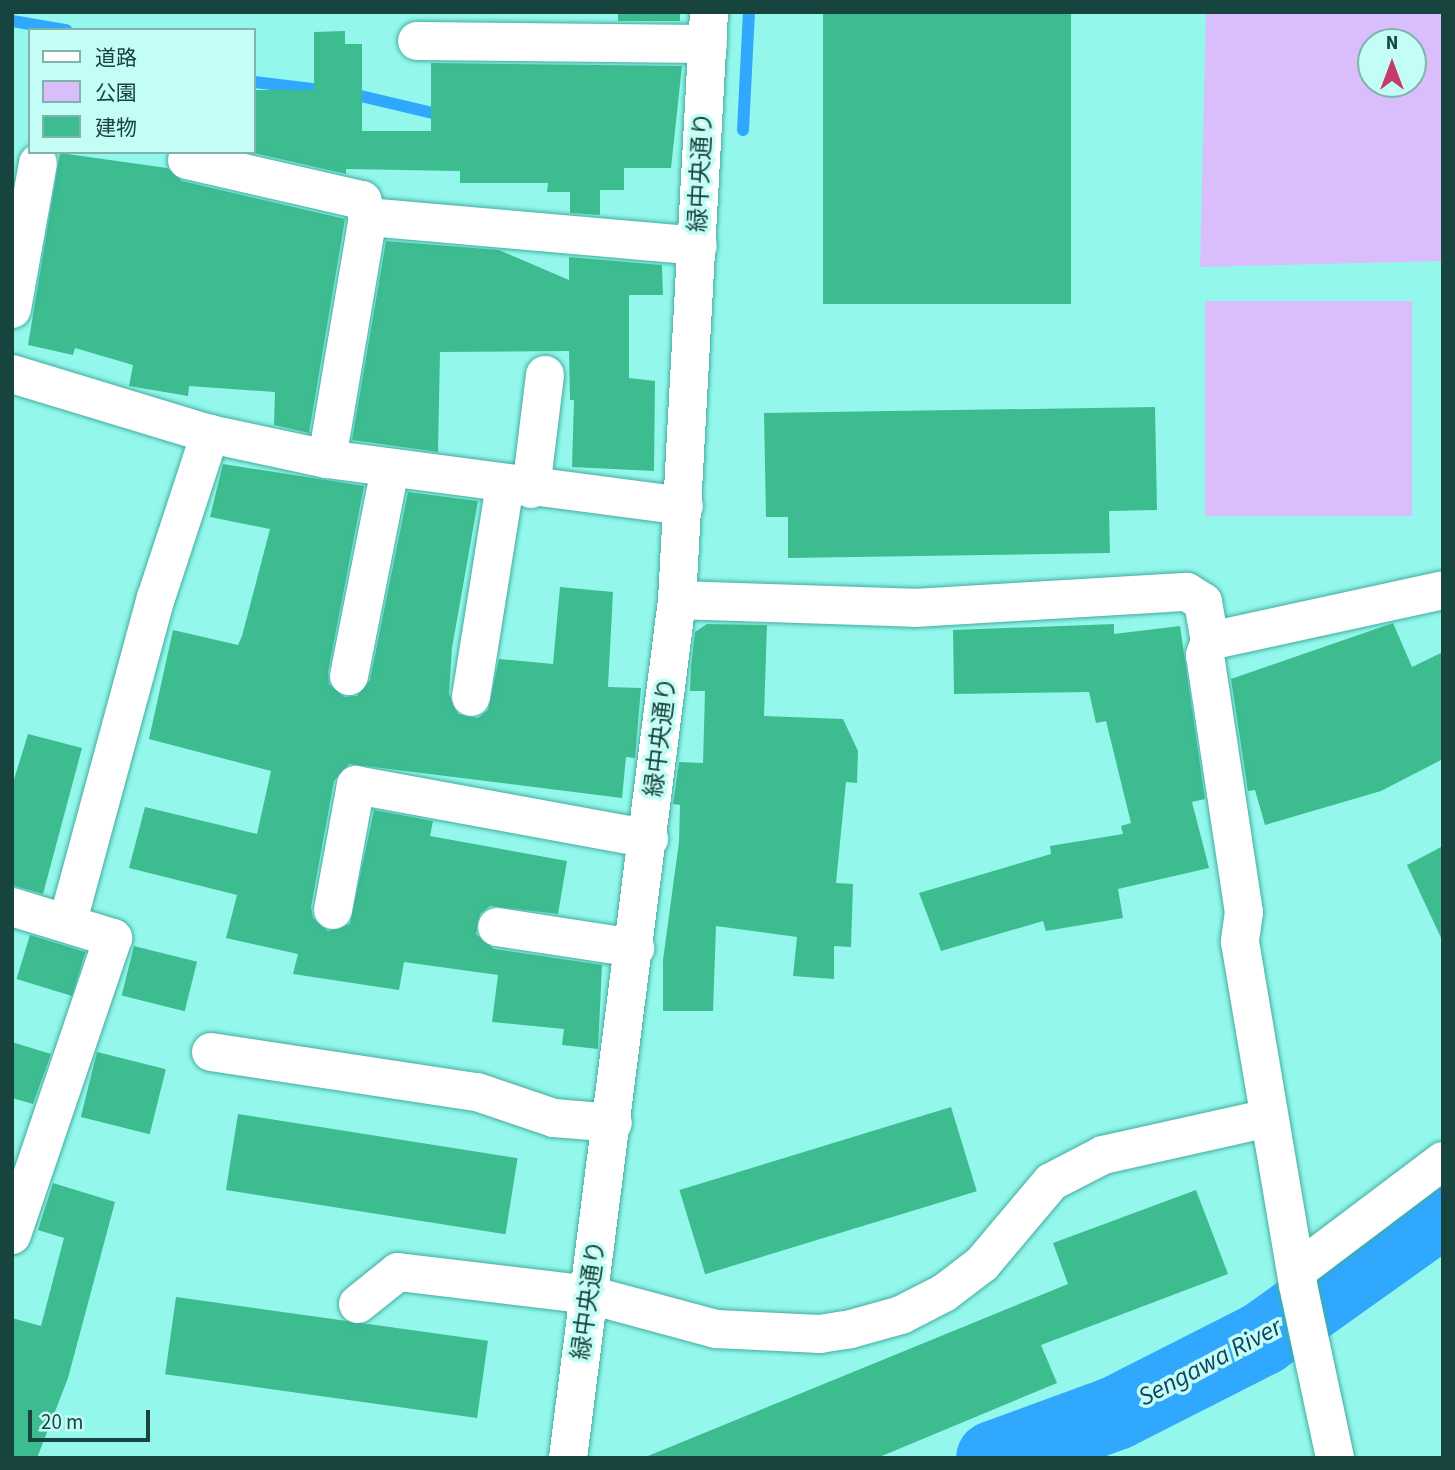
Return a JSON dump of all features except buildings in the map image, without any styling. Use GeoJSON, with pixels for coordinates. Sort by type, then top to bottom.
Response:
{"type":"FeatureCollection","features":[{"type":"Feature","properties":{"kind":"street"},"geometry":{"type":"LineString","coordinates":[[417,41],[708,28]]}},
{"type":"Feature","properties":{"kind":"street","name":"緑中央通り"},"geometry":{"type":"LineString","coordinates":[[568,1458],[649,839],[677,600],[708,28]]}},
{"type":"Feature","properties":{"kind":"street"},"geometry":{"type":"LineString","coordinates":[[187,160],[362,200],[368,217],[327,459]]}},
{"type":"Feature","properties":{"kind":"street"},"geometry":{"type":"LineString","coordinates":[[12,309],[38,163]]}},
{"type":"Feature","properties":{"kind":"street"},"geometry":{"type":"LineString","coordinates":[[368,217],[698,246]]}},
{"type":"Feature","properties":{"kind":"street"},"geometry":{"type":"LineString","coordinates":[[12,374],[210,434],[327,459],[518,487],[684,506]]}},
{"type":"Feature","properties":{"kind":"street"},"geometry":{"type":"LineString","coordinates":[[471,697],[545,375]]}},
{"type":"Feature","properties":{"kind":"street"},"geometry":{"type":"LineString","coordinates":[[68,921],[156,598],[210,434]]}},
{"type":"Feature","properties":{"kind":"street"},"geometry":{"type":"LineString","coordinates":[[349,676],[390,468]]}},
{"type":"Feature","properties":{"kind":"street"},"geometry":{"type":"LineString","coordinates":[[1210,641],[1443,590]]}},
{"type":"Feature","properties":{"kind":"street"},"geometry":{"type":"LineString","coordinates":[[677,600],[914,608],[1187,592],[1203,602],[1210,641],[1205,655],[1244,912],[1240,942],[1297,1278],[1335,1458]]}},
{"type":"Feature","properties":{"kind":"street"},"geometry":{"type":"LineString","coordinates":[[333,910],[356,785],[649,839]]}},
{"type":"Feature","properties":{"kind":"street"},"geometry":{"type":"LineString","coordinates":[[12,907],[68,921],[113,938],[12,1235]]}},
{"type":"Feature","properties":{"kind":"street"},"geometry":{"type":"LineString","coordinates":[[497,927],[635,948]]}},
{"type":"Feature","properties":{"kind":"street"},"geometry":{"type":"LineString","coordinates":[[211,1052],[477,1093],[554,1118],[613,1122]]}},
{"type":"Feature","properties":{"kind":"street"},"geometry":{"type":"LineString","coordinates":[[358,1304],[398,1272],[590,1295],[716,1329],[820,1334],[851,1329],[901,1315],[944,1293],[982,1264],[1051,1182],[1103,1155],[1268,1118]]}},
{"type":"Feature","properties":{"kind":"street"},"geometry":{"type":"LineString","coordinates":[[1297,1278],[1443,1161]]}},
{"type":"Feature","properties":{"kind":"green space"},"geometry":{"type":"Polygon","coordinates":[[[1206,12],[1443,12],[1443,261],[1200,267],[1206,12]]]}},
{"type":"Feature","properties":{"kind":"green space"},"geometry":{"type":"Polygon","coordinates":[[[1205,301],[1412,301],[1412,516],[1205,516],[1205,301]]]}},
{"type":"Feature","properties":{"kind":"waterway"},"geometry":{"type":"LineString","coordinates":[[743,130],[749,12]]}},
{"type":"Feature","properties":{"kind":"waterway"},"geometry":{"type":"LineString","coordinates":[[12,21],[54,28]]}},
{"type":"Feature","properties":{"kind":"waterway"},"geometry":{"type":"LineString","coordinates":[[256,82],[330,91]]}},
{"type":"Feature","properties":{"kind":"waterway"},"geometry":{"type":"LineString","coordinates":[[348,93],[445,116]]}},
{"type":"Feature","properties":{"kind":"waterway","name":"Sengawa River"},"geometry":{"type":"LineString","coordinates":[[993,1458],[1116,1413],[1262,1339],[1443,1210]]}}]}
